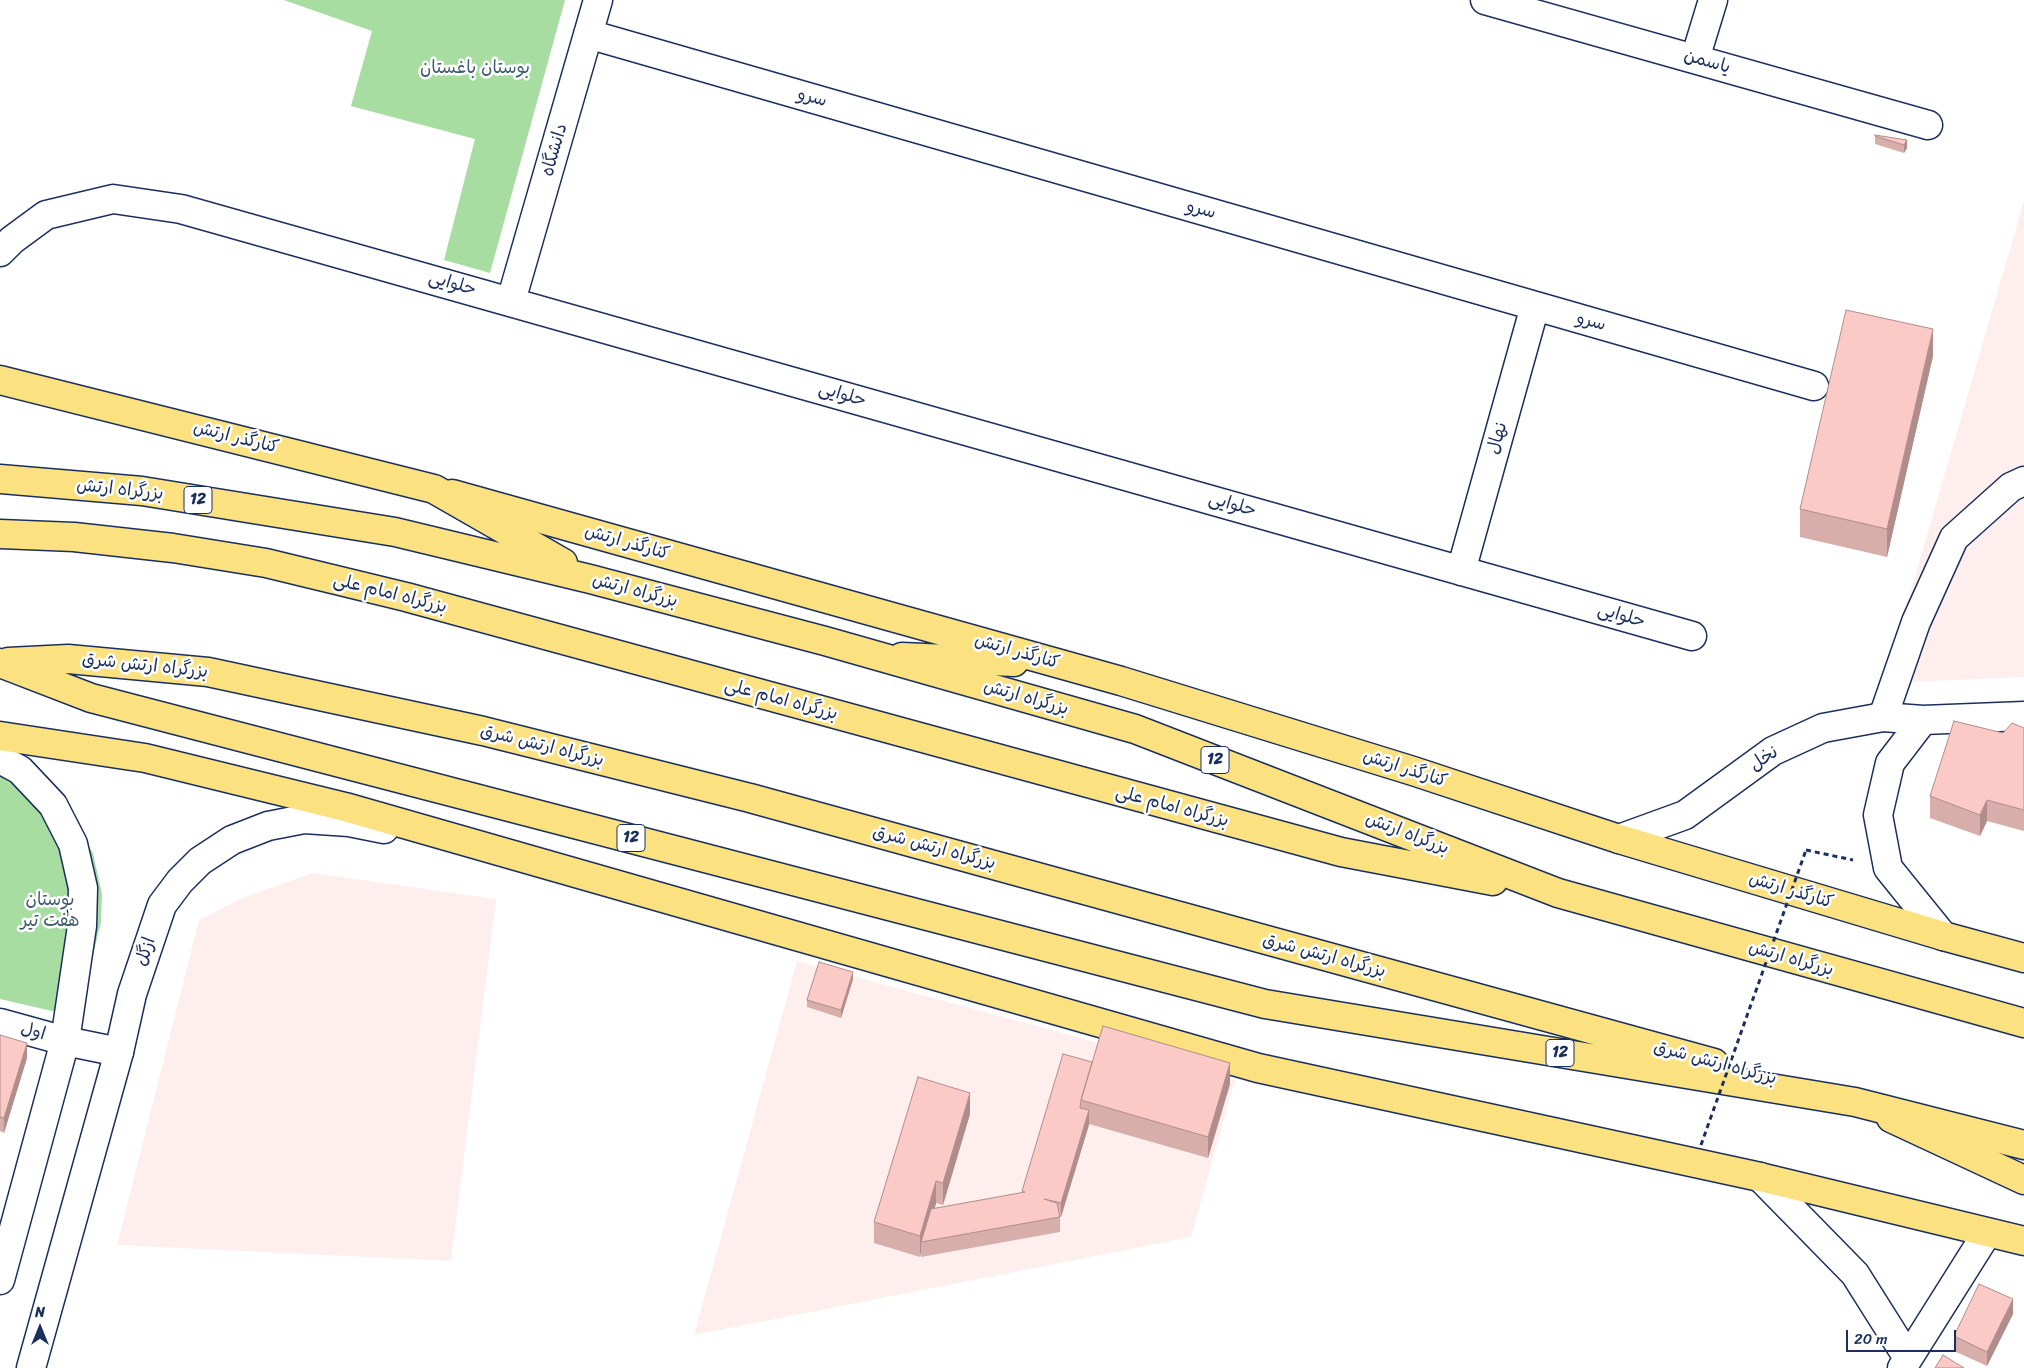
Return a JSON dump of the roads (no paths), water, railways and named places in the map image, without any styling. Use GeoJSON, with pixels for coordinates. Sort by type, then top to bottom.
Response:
{"type":"FeatureCollection","features":[{"type":"Feature","properties":{"kind":"main road","name":"کنارگذر ارتش"},"geometry":{"type":"LineString","coordinates":[[0,380],[434,489],[1061,664],[1413,771],[1619,839],[1943,936],[2024,958]]}},
{"type":"Feature","properties":{"kind":"main road","name":"بزرگراه ارتش"},"geometry":{"type":"LineString","coordinates":[[0,479],[142,491],[394,532],[590,578],[880,656],[1135,729],[1558,893],[2024,1023]]}},
{"type":"Feature","properties":{"kind":"main road"},"geometry":{"type":"LineString","coordinates":[[434,489],[590,578]]}},
{"type":"Feature","properties":{"kind":"main road","name":"بزرگراه امام علی"},"geometry":{"type":"LineString","coordinates":[[0,534],[74,537],[174,548],[266,563],[406,597],[1341,852],[1558,893]]}},
{"type":"Feature","properties":{"kind":"main road"},"geometry":{"type":"LineString","coordinates":[[880,656],[1061,664]]}},
{"type":"Feature","properties":{"kind":"main road","name":"بزرگراه ارتش شرق"},"geometry":{"type":"LineString","coordinates":[[0,663],[68,659],[208,672],[483,731],[750,798],[1856,1102]]}},
{"type":"Feature","properties":{"kind":"main road","name":"12"},"geometry":{"type":"LineString","coordinates":[[0,663],[91,698],[1265,1004],[1856,1102],[2024,1145]]}},
{"type":"Feature","properties":{"kind":"main road"},"geometry":{"type":"LineString","coordinates":[[0,736],[145,758],[346,807],[1258,1068],[1760,1177],[2024,1241]]}},
{"type":"Feature","properties":{"kind":"main road"},"geometry":{"type":"LineString","coordinates":[[1856,1102],[2024,1180]]}},
{"type":"Feature","properties":{"kind":"street","name":"دانشگاه"},"geometry":{"type":"LineString","coordinates":[[512,300],[598,0]]}},
{"type":"Feature","properties":{"kind":"street","name":"یاسمن"},"geometry":{"type":"LineString","coordinates":[[1485,0],[1928,125]]}},
{"type":"Feature","properties":{"kind":"street"},"geometry":{"type":"LineString","coordinates":[[1695,59],[1714,0]]}},
{"type":"Feature","properties":{"kind":"street","name":"سرو"},"geometry":{"type":"LineString","coordinates":[[588,34],[1814,386]]}},
{"type":"Feature","properties":{"kind":"street","name":"حلوایی"},"geometry":{"type":"LineString","coordinates":[[0,252],[12,240],[46,215],[113,199],[181,209],[512,300],[1692,636]]}},
{"type":"Feature","properties":{"kind":"street","name":"نهال"},"geometry":{"type":"LineString","coordinates":[[1461,571],[1535,306]]}},
{"type":"Feature","properties":{"kind":"street"},"geometry":{"type":"LineString","coordinates":[[1883,717],[1916,622],[1954,538],[2011,487],[2024,481]]}},
{"type":"Feature","properties":{"kind":"street","name":"نخل"},"geometry":{"type":"LineString","coordinates":[[1619,839],[1684,815],[1773,751],[1823,728],[1883,717],[1923,720],[2024,716]]}},
{"type":"Feature","properties":{"kind":"street"},"geometry":{"type":"LineString","coordinates":[[1923,720],[1890,763],[1878,815],[1888,868],[1943,936]]}},
{"type":"Feature","properties":{"kind":"street"},"geometry":{"type":"LineString","coordinates":[[0,759],[20,770],[53,806],[73,844],[83,888],[82,926],[66,1041],[0,1280]]}},
{"type":"Feature","properties":{"kind":"street","name":"ازگل"},"geometry":{"type":"LineString","coordinates":[[31,1368],[119,1052],[137,976],[162,905],[180,881],[200,861],[232,840],[268,826],[304,819],[349,822],[512,855]]}},
{"type":"Feature","properties":{"kind":"street","name":"اول"},"geometry":{"type":"LineString","coordinates":[[0,1023],[66,1041],[119,1052]]}},
{"type":"Feature","properties":{"kind":"street"},"geometry":{"type":"LineString","coordinates":[[1760,1177],[1856,1274],[1905,1363],[1987,1232]]}},
{"type":"Feature","properties":{"kind":"park label","name":"بوستان باغستان"},"geometry":{"type":"Point","coordinates":[475,68]}},
{"type":"Feature","properties":{"kind":"park label","name":"بوستان هفت تیر"},"geometry":{"type":"Point","coordinates":[50,910]}}]}
